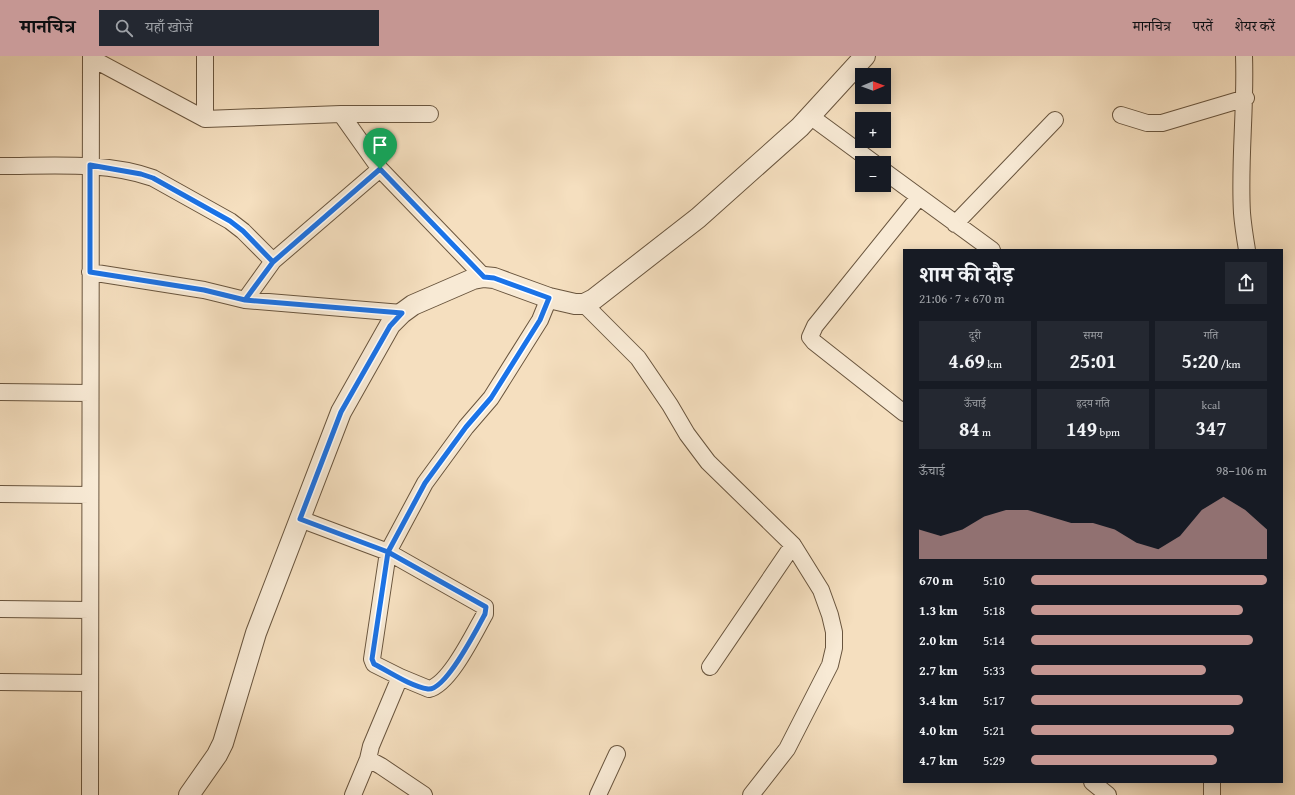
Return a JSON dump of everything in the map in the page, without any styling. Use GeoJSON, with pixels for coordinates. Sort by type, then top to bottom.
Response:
{"type":"FeatureCollection","features":[{"type":"Feature","properties":{"kind":"street"},"geometry":{"type":"LineString","coordinates":[[205,56],[205,119]]}},
{"type":"Feature","properties":{"kind":"street"},"geometry":{"type":"LineString","coordinates":[[584,304],[594,299],[698,218],[810,116],[865,56]]}},
{"type":"Feature","properties":{"kind":"street"},"geometry":{"type":"LineString","coordinates":[[1244,56],[1246,98],[1241,194],[1242,216],[1247,249]]}},
{"type":"Feature","properties":{"kind":"street"},"geometry":{"type":"LineString","coordinates":[[90,795],[91,57],[205,119],[341,114],[430,114]]}},
{"type":"Feature","properties":{"kind":"street"},"geometry":{"type":"LineString","coordinates":[[1121,115],[1147,123],[1162,124],[1246,98]]}},
{"type":"Feature","properties":{"kind":"street"},"geometry":{"type":"LineString","coordinates":[[341,114],[380,169],[484,277]]}},
{"type":"Feature","properties":{"kind":"street"},"geometry":{"type":"LineString","coordinates":[[810,116],[864,156]]}},
{"type":"Feature","properties":{"kind":"street"},"geometry":{"type":"LineString","coordinates":[[955,224],[1055,120]]}},
{"type":"Feature","properties":{"kind":"street"},"geometry":{"type":"LineString","coordinates":[[0,166],[90,165],[141,174],[153,178],[230,221],[243,231],[273,262]]}},
{"type":"Feature","properties":{"kind":"street"},"geometry":{"type":"LineString","coordinates":[[245,300],[273,262],[380,169]]}},
{"type":"Feature","properties":{"kind":"street"},"geometry":{"type":"LineString","coordinates":[[891,176],[991,249]]}},
{"type":"Feature","properties":{"kind":"street"},"geometry":{"type":"LineString","coordinates":[[903,412],[814,342],[810,337],[815,326],[919,196]]}},
{"type":"Feature","properties":{"kind":"street"},"geometry":{"type":"LineString","coordinates":[[90,272],[204,290],[245,300],[402,313]]}},
{"type":"Feature","properties":{"kind":"street"},"geometry":{"type":"LineString","coordinates":[[189,795],[217,755],[223,743],[256,633],[341,412],[390,326],[402,313],[414,305],[460,285],[484,277],[494,278],[549,298],[584,304],[638,358],[670,405],[687,434],[708,462],[793,545],[821,590],[833,626],[834,648],[830,665],[787,749],[751,795]]}},
{"type":"Feature","properties":{"kind":"street"},"geometry":{"type":"LineString","coordinates":[[300,519],[388,552],[483,604],[486,610],[485,614],[455,667],[436,686],[429,689],[400,677],[374,664],[372,659],[388,552],[425,483],[466,427],[491,398],[540,320],[549,298]]}},
{"type":"Feature","properties":{"kind":"street"},"geometry":{"type":"LineString","coordinates":[[0,392],[90,393]]}},
{"type":"Feature","properties":{"kind":"street"},"geometry":{"type":"LineString","coordinates":[[0,494],[90,495]]}},
{"type":"Feature","properties":{"kind":"street"},"geometry":{"type":"LineString","coordinates":[[710,667],[793,545]]}},
{"type":"Feature","properties":{"kind":"street"},"geometry":{"type":"LineString","coordinates":[[0,609],[90,610]]}},
{"type":"Feature","properties":{"kind":"street"},"geometry":{"type":"LineString","coordinates":[[353,795],[368,759],[371,746],[400,677]]}},
{"type":"Feature","properties":{"kind":"street"},"geometry":{"type":"LineString","coordinates":[[0,682],[90,683]]}},
{"type":"Feature","properties":{"kind":"street"},"geometry":{"type":"LineString","coordinates":[[598,795],[617,754]]}},
{"type":"Feature","properties":{"kind":"street"},"geometry":{"type":"LineString","coordinates":[[368,759],[424,795]]}},
{"type":"Feature","properties":{"kind":"street"},"geometry":{"type":"LineString","coordinates":[[1093,783],[1108,795]]}},
{"type":"Feature","properties":{"kind":"street"},"geometry":{"type":"LineString","coordinates":[[1212,783],[1212,795]]}},
{"type":"Feature","properties":{"kind":"route"},"geometry":{"type":"LineString","coordinates":[[380,169],[273,262],[245,300],[204,290],[90,272],[90,165],[141,174],[153,178],[230,221],[243,231],[273,262],[245,300],[402,313],[390,326],[341,412],[300,519],[388,552],[486,607],[485,614],[455,667],[436,686],[429,689],[418,686],[374,664],[372,659],[388,552],[425,483],[466,427],[491,398],[540,320],[549,298],[494,278],[484,277],[380,169]]}}]}
